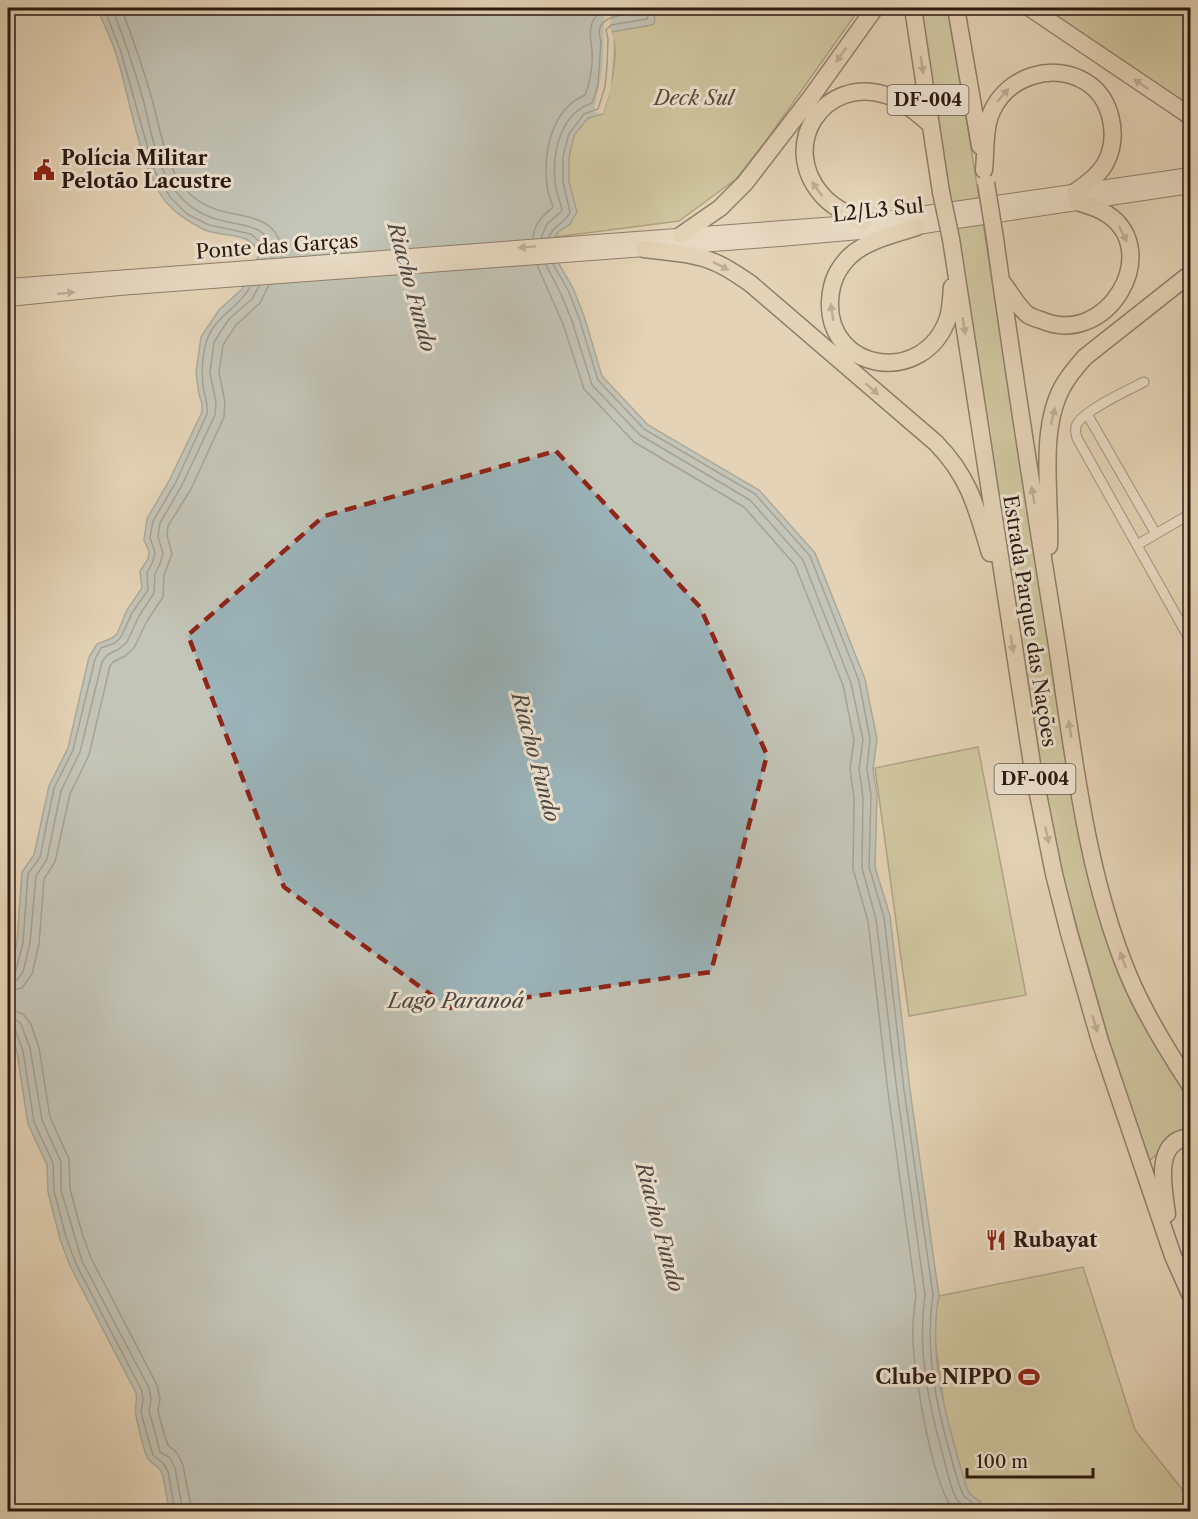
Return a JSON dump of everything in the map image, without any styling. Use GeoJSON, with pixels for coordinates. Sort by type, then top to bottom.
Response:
{"type":"FeatureCollection","features":[{"type":"Feature","properties":{"kind":"highway"},"geometry":{"type":"LineString","coordinates":[[681,235],[720,208],[745,183],[812,96],[875,8]]}},
{"type":"Feature","properties":{"kind":"highway","name":"Estrada Parque das Nações"},"geometry":{"type":"LineString","coordinates":[[913,8],[1032,764],[1069,933],[1100,1041],[1173,1256],[1191,1294]]}},
{"type":"Feature","properties":{"kind":"highway","name":"Estrada Parque das Nações"},"geometry":{"type":"LineString","coordinates":[[956,8],[995,238],[1046,579],[1091,852],[1107,916],[1128,975],[1168,1051],[1191,1085]]}},
{"type":"Feature","properties":{"kind":"highway"},"geometry":{"type":"LineString","coordinates":[[1030,8],[1191,116]]}},
{"type":"Feature","properties":{"kind":"highway"},"geometry":{"type":"LineString","coordinates":[[985,176],[988,122],[1002,94],[1017,82],[1029,76],[1046,73],[1064,74],[1082,80],[1095,89],[1106,105],[1112,124],[1112,144],[1105,164],[1076,197],[1102,211],[1116,222],[1129,248],[1130,260],[1125,284],[1116,300],[1106,311],[1077,326],[1052,325],[1028,315],[1000,279]]}},
{"type":"Feature","properties":{"kind":"highway"},"geometry":{"type":"LineString","coordinates":[[864,222],[830,203],[817,189],[806,169],[804,143],[810,126],[819,112],[838,98],[848,94],[875,92],[894,98],[932,125]]}},
{"type":"Feature","properties":{"kind":"highway"},"geometry":{"type":"LineString","coordinates":[[917,227],[862,248],[851,255],[837,270],[832,284],[830,308],[836,330],[853,350],[866,360],[881,364],[897,364],[915,358],[928,348],[940,332],[948,319],[951,303],[951,244]]}},
{"type":"Feature","properties":{"kind":"highway"},"geometry":{"type":"LineString","coordinates":[[644,249],[698,257],[714,262],[742,278],[951,458],[972,495],[1008,614]]}},
{"type":"Feature","properties":{"kind":"highway"},"geometry":{"type":"LineString","coordinates":[[1046,579],[1049,544],[1050,427],[1062,388],[1085,357],[1191,274]]}},
{"type":"Feature","properties":{"kind":"highway"},"geometry":{"type":"LineString","coordinates":[[1173,1256],[1162,1175],[1163,1160],[1175,1143],[1191,1137]]}},
{"type":"Feature","properties":{"kind":"main road","name":"L2/L3 Sul"},"geometry":{"type":"LineString","coordinates":[[567,256],[917,227],[1191,175]]}},
{"type":"Feature","properties":{"kind":"main road","name":"L2/L3 Sul"},"geometry":{"type":"LineString","coordinates":[[586,243],[864,222],[1191,186]]}},
{"type":"Feature","properties":{"kind":"main road","name":"Ponte das Garças"},"geometry":{"type":"LineString","coordinates":[[8,299],[212,275],[586,243]]}},
{"type":"Feature","properties":{"kind":"main road","name":"Ponte das Garças"},"geometry":{"type":"LineString","coordinates":[[8,286],[567,256]]}},
{"type":"Feature","properties":{"kind":"street"},"geometry":{"type":"LineString","coordinates":[[1144,382],[1087,414],[1078,422],[1075,429],[1077,438],[1191,640]]}},
{"type":"Feature","properties":{"kind":"street"},"geometry":{"type":"LineString","coordinates":[[1087,414],[1156,534]]}},
{"type":"Feature","properties":{"kind":"street"},"geometry":{"type":"LineString","coordinates":[[1137,544],[1191,514]]}},
{"type":"Feature","properties":{"kind":"highlighted area"},"geometry":{"type":"Polygon","coordinates":[[[556,451],[700,607],[767,755],[711,972],[449,1008],[284,887],[188,635],[324,516],[556,451]]]}},
{"type":"Feature","properties":{"kind":"green space","name":"Deck Sul"},"geometry":{"type":"Polygon","coordinates":[[[650,8],[860,8],[768,138],[736,179],[679,221],[555,237],[558,232],[570,224],[576,212],[569,182],[569,157],[574,135],[588,118],[603,114],[614,61],[614,40],[611,32],[651,25],[653,11],[650,8]]]}},
{"type":"Feature","properties":{"kind":"green space"},"geometry":{"type":"Polygon","coordinates":[[[920,8],[949,8],[1079,831],[1095,901],[1109,948],[1170,1070],[1190,1098],[1190,1134],[1180,1134],[1149,1161],[1116,1066],[1062,874],[1028,714],[920,8]]]}},
{"type":"Feature","properties":{"kind":"green space"},"geometry":{"type":"Polygon","coordinates":[[[1032,8],[1190,8],[1190,116],[1032,8]]]}},
{"type":"Feature","properties":{"kind":"green space"},"geometry":{"type":"Polygon","coordinates":[[[978,747],[1026,995],[909,1016],[875,768],[978,747]]]}},
{"type":"Feature","properties":{"kind":"green space","name":"Clube NIPPO"},"geometry":{"type":"Polygon","coordinates":[[[1083,1267],[1135,1430],[1190,1499],[1190,1511],[982,1511],[980,1502],[968,1493],[945,1413],[935,1341],[935,1316],[939,1296],[1083,1267]]]}},
{"type":"Feature","properties":{"kind":"water","name":"Lago Paranoá"},"geometry":{"type":"Polygon","coordinates":[[[97,8],[650,8],[653,11],[654,24],[611,32],[614,40],[614,61],[603,114],[588,118],[574,135],[569,157],[569,182],[577,212],[570,224],[558,232],[555,237],[559,264],[573,288],[584,316],[602,376],[648,425],[759,490],[815,553],[865,679],[877,739],[873,769],[877,796],[875,867],[890,916],[910,1090],[939,1296],[936,1320],[937,1367],[946,1414],[965,1483],[969,1493],[980,1502],[982,1511],[170,1511],[161,1471],[149,1460],[144,1447],[136,1413],[136,1393],[70,1266],[60,1239],[48,1192],[47,1165],[28,1124],[17,1052],[8,1024],[8,980],[17,942],[22,872],[34,855],[49,786],[68,748],[89,657],[97,644],[117,634],[127,610],[142,588],[140,571],[148,559],[149,551],[144,540],[147,519],[170,479],[202,412],[196,373],[201,337],[219,310],[242,289],[259,255],[255,247],[244,238],[205,230],[184,218],[165,201],[148,169],[116,54],[97,8]]]}},
{"type":"Feature","properties":{"kind":"pier"},"geometry":{"type":"Polygon","coordinates":[[[604,8],[612,8],[610,28],[614,38],[611,88],[603,114],[594,112],[603,64],[604,8]]]}},
{"type":"Feature","properties":{"kind":"place","name":"Polícia Militar Pelotão Lacustre"},"geometry":{"type":"Point","coordinates":[44,170]}},
{"type":"Feature","properties":{"kind":"place","name":"Rubayat"},"geometry":{"type":"Point","coordinates":[996,1240]}},
{"type":"Feature","properties":{"kind":"place","name":"Clube NIPPO"},"geometry":{"type":"Point","coordinates":[1029,1377]}},
{"type":"Feature","properties":{"kind":"water label","name":"Riacho Fundo"},"geometry":{"type":"Point","coordinates":[412,287]}},
{"type":"Feature","properties":{"kind":"water label","name":"Riacho Fundo"},"geometry":{"type":"Point","coordinates":[536,757]}},
{"type":"Feature","properties":{"kind":"water label","name":"Riacho Fundo"},"geometry":{"type":"Point","coordinates":[660,1227]}}]}
